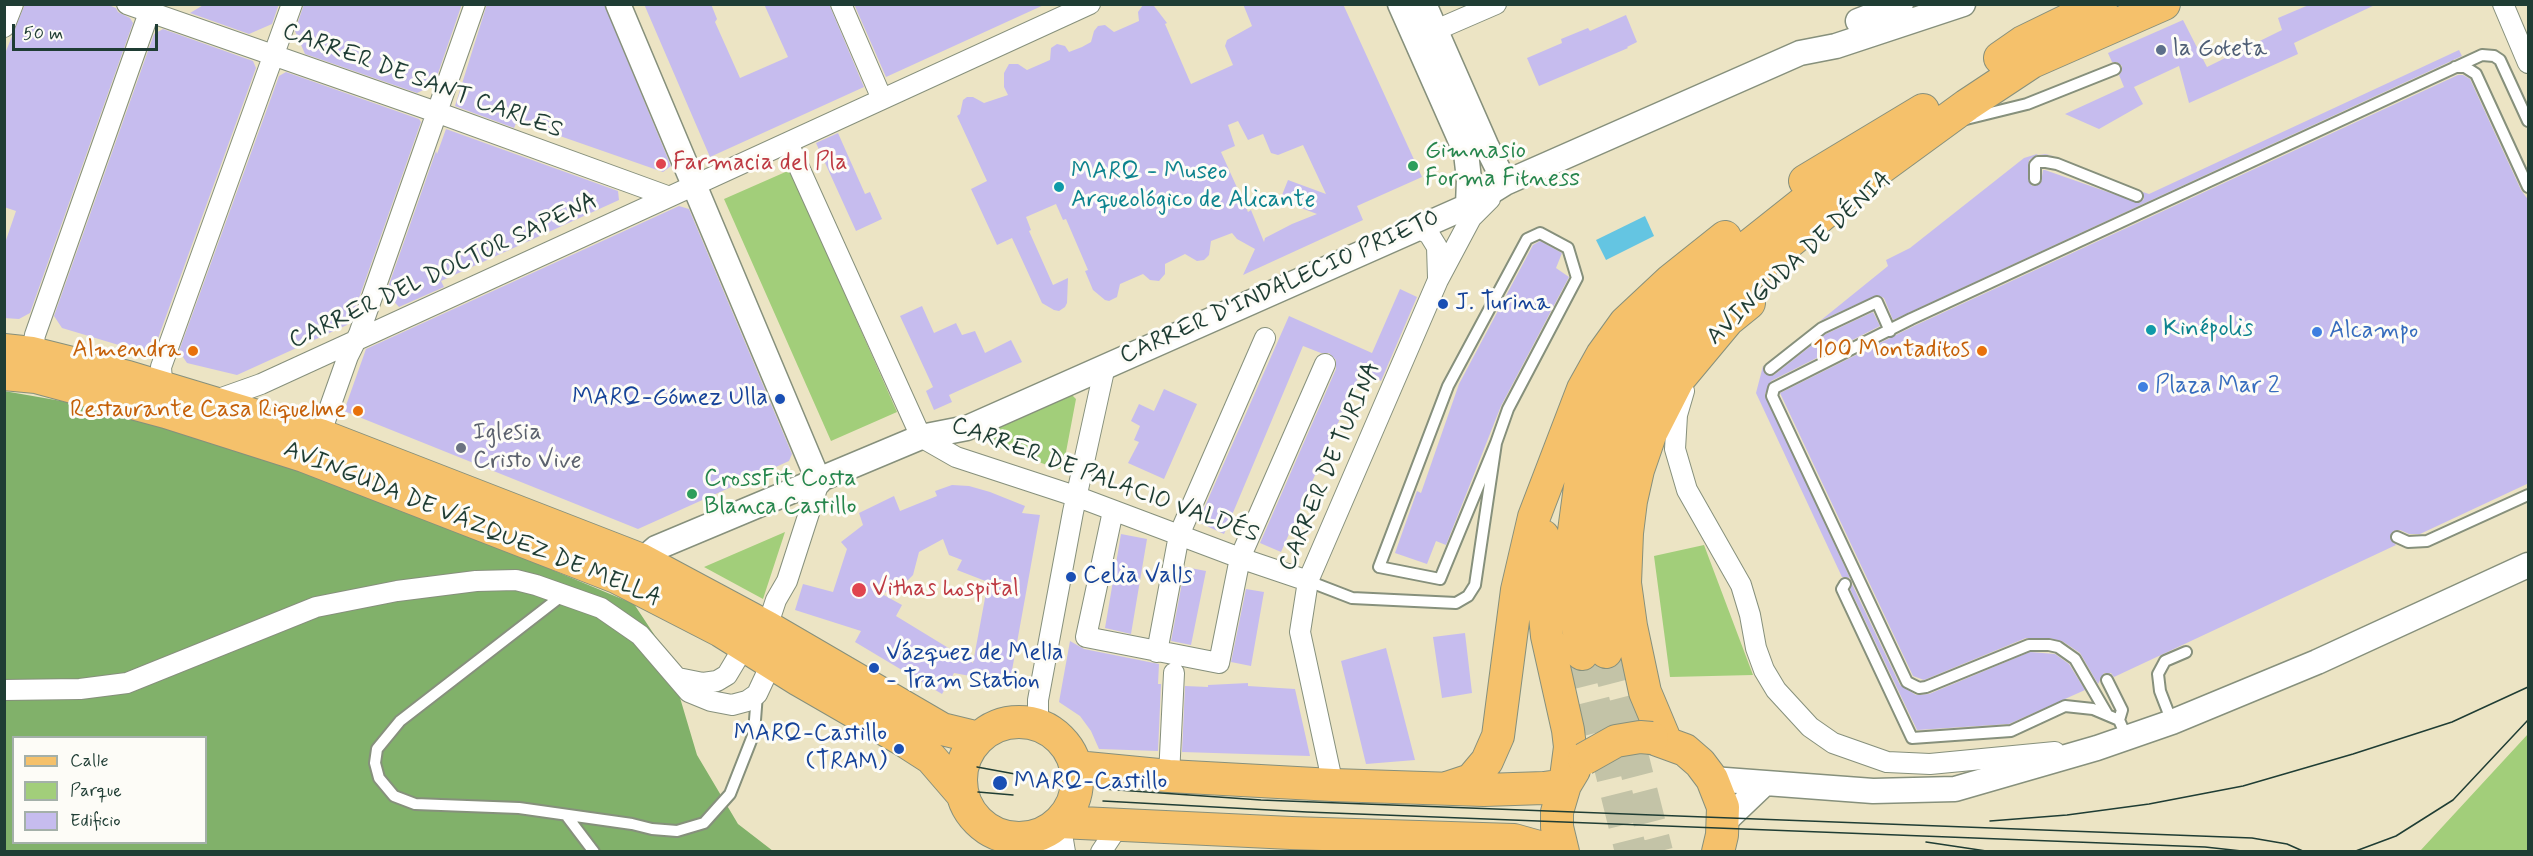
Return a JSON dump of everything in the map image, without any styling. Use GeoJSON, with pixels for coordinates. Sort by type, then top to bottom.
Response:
{"type":"FeatureCollection","features":[{"type":"Feature","properties":{"kind":"main road","name":"AVINGUDA DE DÉNIA"},"geometry":{"type":"LineString","coordinates":[[2101,4],[2023,42],[1945,113],[1729,292],[1692,326],[1666,355],[1646,384],[1621,439],[1602,495],[1595,545],[1594,653],[1573,590],[1572,546],[1582,472],[1595,436],[1632,362],[1663,321],[1707,279],[1945,113],[2032,62],[2164,4]]}},
{"type":"Feature","properties":{"kind":"main road","name":"AVINGUDA DE DÉNIA"},"geometry":{"type":"LineString","coordinates":[[1660,740],[1645,692],[1631,626],[1625,583],[1627,534],[1638,470],[1650,435],[1678,380],[1728,320],[1816,245],[1945,113]]}},
{"type":"Feature","properties":{"kind":"main road","name":"AVINGUDA DE DÉNIA"},"geometry":{"type":"LineString","coordinates":[[1447,788],[1471,780],[1487,761],[1498,736],[1517,590],[1534,517],[1583,389],[1625,323],[1671,280],[1768,206],[1818,172],[1945,113]]}},
{"type":"Feature","properties":{"kind":"main road","name":"AVINGUDA DE VÁZQUEZ DE MELLA"},"geometry":{"type":"LineString","coordinates":[[18,351],[312,445],[642,560],[756,636],[771,662],[931,758],[962,794]]}},
{"type":"Feature","properties":{"kind":"main road","name":"AVINGUDA DE VÁZQUEZ DE MELLA"},"geometry":{"type":"LineString","coordinates":[[4,374],[36,377],[164,399],[213,401],[616,577],[656,597],[756,636],[942,729],[979,738]]}},
{"type":"Feature","properties":{"kind":"main road","name":"AVINGUDA DE DÉNIA"},"geometry":{"type":"LineString","coordinates":[[1554,461],[1542,544],[1542,587],[1547,636],[1570,747],[1565,785]]}},
{"type":"Feature","properties":{"kind":"main road"},"geometry":{"type":"LineString","coordinates":[[1063,837],[1077,787],[1076,767],[1071,753],[1062,741],[1038,725],[1026,722],[1001,725],[979,738],[969,749],[960,779],[962,794],[974,819],[985,828],[1004,836],[1037,845],[1050,830],[1063,837],[1124,825],[1288,838],[1514,840],[1557,852]]}},
{"type":"Feature","properties":{"kind":"main road"},"geometry":{"type":"LineString","coordinates":[[1563,852],[1557,827],[1557,812],[1565,785],[1584,759],[1599,749],[1616,741],[1640,737],[1660,740],[1685,750],[1700,763],[1712,779],[1723,807],[1721,837]]}},
{"type":"Feature","properties":{"kind":"main road"},"geometry":{"type":"LineString","coordinates":[[1076,767],[1169,776],[1333,785],[1529,789],[1565,785]]}},
{"type":"Feature","properties":{"kind":"street"},"geometry":{"type":"LineString","coordinates":[[4,27],[13,4]]}},
{"type":"Feature","properties":{"kind":"street","name":"CARRER DE SANT CARLES"},"geometry":{"type":"LineString","coordinates":[[127,4],[151,8],[272,55],[667,196]]}},
{"type":"Feature","properties":{"kind":"street"},"geometry":{"type":"LineString","coordinates":[[164,399],[161,367],[292,4]]}},
{"type":"Feature","properties":{"kind":"street"},"geometry":{"type":"LineString","coordinates":[[312,445],[356,340],[475,4]]}},
{"type":"Feature","properties":{"kind":"street"},"geometry":{"type":"LineString","coordinates":[[618,4],[819,482],[787,581],[756,636],[727,675],[717,681],[703,683],[675,677]]}},
{"type":"Feature","properties":{"kind":"street"},"geometry":{"type":"LineString","coordinates":[[841,4],[882,99]]}},
{"type":"Feature","properties":{"kind":"street"},"geometry":{"type":"LineString","coordinates":[[1400,4],[1466,153],[1469,179],[1468,206]]}},
{"type":"Feature","properties":{"kind":"street"},"geometry":{"type":"LineString","coordinates":[[1424,4],[1505,183]]}},
{"type":"Feature","properties":{"kind":"street"},"geometry":{"type":"LineString","coordinates":[[1436,30],[1496,4]]}},
{"type":"Feature","properties":{"kind":"street","name":"CARRER D'INDALECIO PRIETO"},"geometry":{"type":"LineString","coordinates":[[819,482],[921,437],[967,428],[1468,206],[1505,183],[1800,53],[1831,32],[1900,4]]}},
{"type":"Feature","properties":{"kind":"street","name":"CARRER D'INDALECIO PRIETO"},"geometry":{"type":"LineString","coordinates":[[1890,26],[1926,4]]}},
{"type":"Feature","properties":{"kind":"street","name":"CARRER D'INDALECIO PRIETO"},"geometry":{"type":"LineString","coordinates":[[1800,53],[1836,46],[1890,26],[1940,13],[1963,4]]}},
{"type":"Feature","properties":{"kind":"street"},"geometry":{"type":"LineString","coordinates":[[2504,4],[2529,63]]}},
{"type":"Feature","properties":{"kind":"street"},"geometry":{"type":"LineString","coordinates":[[921,437],[788,143],[1090,5]]}},
{"type":"Feature","properties":{"kind":"street"},"geometry":{"type":"LineString","coordinates":[[18,351],[35,335],[151,8]]}},
{"type":"Feature","properties":{"kind":"street","name":"CARRER DEL DOCTOR SAPENA"},"geometry":{"type":"LineString","coordinates":[[213,401],[261,384],[667,196],[695,187],[788,143]]}},
{"type":"Feature","properties":{"kind":"street"},"geometry":{"type":"LineString","coordinates":[[1466,153],[1485,173],[1505,183]]}},
{"type":"Feature","properties":{"kind":"street","name":"CARRER DE TURINA"},"geometry":{"type":"LineString","coordinates":[[1333,785],[1299,632],[1308,581],[1438,280],[1471,218],[1505,183]]}},
{"type":"Feature","properties":{"kind":"street","name":"CARRER DE TURINA"},"geometry":{"type":"LineString","coordinates":[[1417,227],[1429,234],[1437,247],[1438,280]]}},
{"type":"Feature","properties":{"kind":"street"},"geometry":{"type":"LineString","coordinates":[[1157,652],[1179,535],[1265,338]]}},
{"type":"Feature","properties":{"kind":"street"},"geometry":{"type":"LineString","coordinates":[[1699,354],[1689,374],[1677,415],[1675,449],[1687,490],[1741,585],[1750,615],[1756,648],[1764,670],[1776,690],[1810,727],[1833,742],[1887,762],[1930,764],[2097,748]]}},
{"type":"Feature","properties":{"kind":"street"},"geometry":{"type":"LineString","coordinates":[[1113,511],[1086,637],[1219,663],[1240,558],[1325,364]]}},
{"type":"Feature","properties":{"kind":"street"},"geometry":{"type":"LineString","coordinates":[[1038,725],[1038,700],[1105,366]]}},
{"type":"Feature","properties":{"kind":"street","name":"CARRER DE PALACIO VALDÉS"},"geometry":{"type":"LineString","coordinates":[[921,437],[956,457],[1077,497],[1308,581]]}},
{"type":"Feature","properties":{"kind":"street"},"geometry":{"type":"LineString","coordinates":[[656,597],[642,560],[656,548],[819,482]]}},
{"type":"Feature","properties":{"kind":"street"},"geometry":{"type":"LineString","coordinates":[[1712,779],[1873,791],[1954,789],[2097,748],[2123,729],[2172,722],[2316,662],[2529,565]]}},
{"type":"Feature","properties":{"kind":"street"},"geometry":{"type":"LineString","coordinates":[[4,690],[80,689],[128,683],[316,607],[397,591],[476,581],[516,580],[601,608],[640,635],[689,692],[711,701],[732,705],[747,701],[756,694],[771,662]]}},
{"type":"Feature","properties":{"kind":"street"},"geometry":{"type":"LineString","coordinates":[[1169,776],[1174,674]]}},
{"type":"Feature","properties":{"kind":"street"},"geometry":{"type":"LineString","coordinates":[[1721,837],[1766,783]]}},
{"type":"Feature","properties":{"kind":"street"},"geometry":{"type":"LineString","coordinates":[[1101,852],[1113,834],[1124,825]]}},
{"type":"Feature","properties":{"kind":"lane"},"geometry":{"type":"LineString","coordinates":[[2123,729],[2107,714],[2075,659],[2058,647],[2049,645],[2029,645],[1926,687],[1913,686],[1903,676],[1772,393],[1777,386],[1890,330],[2482,55],[2494,56],[2503,66],[2529,121]]}},
{"type":"Feature","properties":{"kind":"lane"},"geometry":{"type":"LineString","coordinates":[[2454,67],[2464,67],[2473,71],[2529,187]]}},
{"type":"Feature","properties":{"kind":"lane"},"geometry":{"type":"LineString","coordinates":[[1945,113],[2027,104],[2115,69]]}},
{"type":"Feature","properties":{"kind":"lane"},"geometry":{"type":"LineString","coordinates":[[2035,179],[2033,170],[2038,162],[2057,164],[2137,196]]}},
{"type":"Feature","properties":{"kind":"lane"},"geometry":{"type":"LineString","coordinates":[[1308,581],[1352,598],[1456,603],[1468,596],[1475,585],[1496,443],[1508,409],[1577,278],[1568,248],[1540,232],[1527,239],[1448,386],[1379,567],[1440,579],[1496,443]]}},
{"type":"Feature","properties":{"kind":"lane"},"geometry":{"type":"LineString","coordinates":[[1770,369],[1822,328],[1877,302],[1890,330]]}},
{"type":"Feature","properties":{"kind":"lane"},"geometry":{"type":"LineString","coordinates":[[2397,537],[2408,542],[2427,542],[2529,495]]}},
{"type":"Feature","properties":{"kind":"lane"},"geometry":{"type":"LineString","coordinates":[[1845,584],[1842,589],[1912,738],[2011,731],[2065,706],[2093,708],[2107,714]]}},
{"type":"Feature","properties":{"kind":"lane"},"geometry":{"type":"LineString","coordinates":[[564,594],[400,721],[377,749],[375,763],[379,778],[394,796],[415,804],[519,808],[677,831],[704,823],[730,794],[754,733],[756,694]]}},
{"type":"Feature","properties":{"kind":"lane"},"geometry":{"type":"LineString","coordinates":[[2172,722],[2160,691],[2157,674],[2165,661],[2186,652]]}},
{"type":"Feature","properties":{"kind":"lane"},"geometry":{"type":"LineString","coordinates":[[2107,680],[2122,710],[2123,729]]}},
{"type":"Feature","properties":{"kind":"lane"},"geometry":{"type":"LineString","coordinates":[[566,815],[594,852]]}},
{"type":"Feature","properties":{"kind":"green space"},"geometry":{"type":"Polygon","coordinates":[[[790,170],[897,412],[831,441],[724,199],[790,170]]]}},
{"type":"Feature","properties":{"kind":"green space"},"geometry":{"type":"Polygon","coordinates":[[[4,391],[136,414],[320,473],[634,604],[667,654],[697,755],[738,824],[773,851],[5,851],[4,391]]]}},
{"type":"Feature","properties":{"kind":"green space"},"geometry":{"type":"Polygon","coordinates":[[[1071,394],[1076,399],[1063,468],[1058,469],[992,445],[990,442],[989,437],[994,426],[1071,394]]]}},
{"type":"Feature","properties":{"kind":"green space"},"geometry":{"type":"Polygon","coordinates":[[[785,532],[763,599],[704,567],[785,532]]]}},
{"type":"Feature","properties":{"kind":"green space"},"geometry":{"type":"Polygon","coordinates":[[[1704,545],[1753,675],[1670,677],[1654,556],[1704,545]]]}},
{"type":"Feature","properties":{"kind":"green space"},"geometry":{"type":"Polygon","coordinates":[[[2528,734],[2528,851],[2420,851],[2528,734]]]}},
{"type":"Feature","properties":{"kind":"water"},"geometry":{"type":"Polygon","coordinates":[[[1645,216],[1654,236],[1606,260],[1596,240],[1645,216]]]}},
{"type":"Feature","properties":{"kind":"building"},"geometry":{"type":"Polygon","coordinates":[[[25,4],[106,4],[116,8],[133,23],[30,313],[19,319],[4,318],[4,246],[16,211],[4,207],[4,56],[25,4]]]}},
{"type":"Feature","properties":{"kind":"building"},"geometry":{"type":"Polygon","coordinates":[[[205,4],[279,4],[272,24],[249,34],[190,13],[205,4]]]}},
{"type":"Feature","properties":{"kind":"building"},"geometry":{"type":"Polygon","coordinates":[[[304,4],[462,4],[434,85],[417,93],[305,54],[295,31],[304,4]]]}},
{"type":"Feature","properties":{"kind":"building"},"geometry":{"type":"Polygon","coordinates":[[[487,4],[604,4],[671,166],[663,172],[517,121],[514,128],[455,106],[487,4]]]}},
{"type":"Feature","properties":{"kind":"building"},"geometry":{"type":"Polygon","coordinates":[[[644,4],[711,4],[717,19],[715,22],[740,78],[788,57],[764,4],[829,4],[864,87],[710,157],[644,4]]]}},
{"type":"Feature","properties":{"kind":"building"},"geometry":{"type":"Polygon","coordinates":[[[854,4],[1046,4],[886,77],[854,4]]]}},
{"type":"Feature","properties":{"kind":"building"},"geometry":{"type":"Polygon","coordinates":[[[1243,4],[1343,4],[1422,177],[1357,206],[1363,220],[1243,275],[1255,249],[1237,239],[1232,233],[1211,241],[1209,255],[1204,260],[1197,261],[1185,254],[1165,264],[1165,274],[1159,281],[1150,280],[1143,274],[1120,284],[1117,297],[1109,301],[1093,290],[1085,271],[1088,270],[1066,219],[1063,220],[1056,204],[1026,217],[1031,230],[1029,231],[1053,285],[1068,278],[1065,307],[1059,311],[1042,303],[1012,238],[997,245],[971,189],[987,181],[957,116],[960,114],[963,100],[973,97],[984,103],[1008,95],[1004,87],[1004,73],[1009,64],[1018,64],[1027,70],[1050,60],[1051,48],[1057,44],[1065,46],[1069,52],[1082,47],[1091,42],[1098,26],[1105,25],[1114,32],[1139,21],[1138,12],[1143,5],[1154,6],[1167,23],[1165,24],[1191,84],[1233,65],[1225,46],[1227,40],[1252,26],[1243,4]],[[1238,121],[1228,125],[1235,146],[1221,152],[1248,212],[1251,210],[1264,242],[1265,238],[1317,214],[1280,200],[1288,180],[1326,194],[1303,145],[1278,155],[1271,153],[1263,134],[1248,140],[1238,121]]]}},
{"type":"Feature","properties":{"kind":"building"},"geometry":{"type":"Polygon","coordinates":[[[2311,4],[2377,4],[2294,43],[2298,54],[2189,103],[2179,66],[2134,87],[2143,104],[2099,129],[2065,114],[2124,87],[2119,75],[2122,66],[2117,62],[2112,62],[2108,53],[2183,20],[2207,67],[2282,30],[2278,18],[2311,4]]]}},
{"type":"Feature","properties":{"kind":"building"},"geometry":{"type":"Polygon","coordinates":[[[1626,15],[1637,42],[1539,86],[1527,58],[1562,43],[1561,39],[1588,28],[1590,31],[1626,15]]]}},
{"type":"Feature","properties":{"kind":"building"},"geometry":{"type":"Polygon","coordinates":[[[163,29],[253,61],[256,68],[152,355],[62,328],[54,316],[154,34],[163,29]]]}},
{"type":"Feature","properties":{"kind":"building"},"geometry":{"type":"Polygon","coordinates":[[[2459,50],[2462,56],[1893,320],[1884,298],[1877,295],[1820,321],[1888,266],[1886,260],[1910,248],[2024,158],[2038,154],[2029,160],[2028,179],[2032,186],[2041,183],[2043,170],[2045,170],[2139,203],[2144,199],[2143,192],[2149,194],[2459,50]]]}},
{"type":"Feature","properties":{"kind":"building"},"geometry":{"type":"Polygon","coordinates":[[[286,72],[419,119],[421,122],[352,318],[347,325],[237,375],[187,363],[179,351],[279,76],[286,72]]]}},
{"type":"Feature","properties":{"kind":"building","name":"Plaza Mar 2"},"geometry":{"type":"Polygon","coordinates":[[[2458,75],[2470,79],[2521,190],[2529,201],[2529,483],[2420,534],[2393,531],[2390,538],[2396,545],[2114,677],[2111,673],[2104,673],[2098,684],[2080,653],[2062,641],[2049,638],[2026,638],[1924,680],[1913,676],[1780,393],[1914,326],[2458,75]]]}},
{"type":"Feature","properties":{"kind":"building"},"geometry":{"type":"Polygon","coordinates":[[[446,129],[618,191],[619,200],[441,281],[444,287],[399,307],[386,293],[436,151],[437,154],[446,129]]]}},
{"type":"Feature","properties":{"kind":"building"},"geometry":{"type":"Polygon","coordinates":[[[838,133],[865,194],[870,192],[882,219],[856,231],[816,143],[838,133]]]}},
{"type":"Feature","properties":{"kind":"building"},"geometry":{"type":"Polygon","coordinates":[[[679,206],[689,209],[792,454],[789,461],[638,529],[344,411],[366,349],[679,206]]]}},
{"type":"Feature","properties":{"kind":"building"},"geometry":{"type":"Polygon","coordinates":[[[1540,241],[1562,253],[1556,268],[1569,277],[1501,406],[1446,545],[1436,541],[1427,564],[1395,553],[1417,491],[1421,493],[1459,384],[1533,245],[1540,241]]]}},
{"type":"Feature","properties":{"kind":"building"},"geometry":{"type":"Polygon","coordinates":[[[1400,289],[1417,297],[1381,381],[1361,371],[1281,552],[1260,543],[1336,369],[1336,360],[1329,353],[1321,353],[1303,346],[1224,534],[1198,522],[1289,316],[1372,353],[1400,289]]]}},
{"type":"Feature","properties":{"kind":"building"},"geometry":{"type":"Polygon","coordinates":[[[922,306],[934,333],[956,323],[962,335],[975,331],[985,353],[1011,340],[1022,362],[949,395],[952,402],[934,410],[926,391],[933,387],[900,316],[922,306]]]}},
{"type":"Feature","properties":{"kind":"building"},"geometry":{"type":"Polygon","coordinates":[[[1873,312],[1880,326],[1771,381],[1765,394],[1850,578],[1842,577],[1756,393],[1763,366],[1765,374],[1774,375],[1826,334],[1873,312]]]}},
{"type":"Feature","properties":{"kind":"building"},"geometry":{"type":"Polygon","coordinates":[[[1164,389],[1197,404],[1164,479],[1128,463],[1139,442],[1134,440],[1140,426],[1131,421],[1139,404],[1154,411],[1164,389]]]}},
{"type":"Feature","properties":{"kind":"building","name":"Vithas hospital"},"geometry":{"type":"Polygon","coordinates":[[[952,485],[969,486],[1025,506],[1022,513],[1040,515],[1009,687],[980,683],[981,678],[954,673],[942,694],[855,642],[861,631],[795,610],[803,584],[833,592],[847,549],[841,542],[863,525],[859,513],[894,496],[900,511],[937,496],[935,491],[952,485]],[[943,539],[919,552],[913,575],[906,582],[882,594],[902,605],[896,616],[973,663],[988,582],[957,570],[962,560],[949,555],[943,539]]]}},
{"type":"Feature","properties":{"kind":"building"},"geometry":{"type":"Polygon","coordinates":[[[1121,534],[1147,539],[1131,634],[1105,628],[1121,534]]]}},
{"type":"Feature","properties":{"kind":"building"},"geometry":{"type":"Polygon","coordinates":[[[1185,567],[1206,571],[1191,645],[1171,641],[1185,567]]]}},
{"type":"Feature","properties":{"kind":"building"},"geometry":{"type":"Polygon","coordinates":[[[1852,584],[1900,685],[1916,695],[1929,694],[2030,652],[2055,654],[2069,664],[2085,690],[2009,724],[1917,730],[1850,589],[1852,584]]]}},
{"type":"Feature","properties":{"kind":"building"},"geometry":{"type":"Polygon","coordinates":[[[1246,589],[1264,592],[1251,666],[1231,662],[1246,589]]]}},
{"type":"Feature","properties":{"kind":"building"},"geometry":{"type":"Polygon","coordinates":[[[1465,633],[1472,693],[1442,698],[1433,637],[1465,633]]]}},
{"type":"Feature","properties":{"kind":"building"},"geometry":{"type":"Polygon","coordinates":[[[1070,641],[1084,649],[1159,664],[1158,684],[1161,684],[1158,751],[1099,749],[1091,731],[1080,716],[1059,702],[1070,641]]]}},
{"type":"Feature","properties":{"kind":"building"},"geometry":{"type":"Polygon","coordinates":[[[1386,648],[1415,760],[1366,764],[1341,661],[1386,648]]]}},
{"type":"Feature","properties":{"kind":"building"},"geometry":{"type":"Polygon","coordinates":[[[1248,683],[1248,686],[1295,689],[1310,756],[1182,752],[1185,686],[1208,687],[1208,685],[1248,683]]]}},
{"type":"Feature","properties":{"kind":"tunnel"},"geometry":{"type":"LineString","coordinates":[[1606,652],[1657,852]]}},
{"type":"Feature","properties":{"kind":"tunnel"},"geometry":{"type":"LineString","coordinates":[[1582,654],[1631,852]]}},
{"type":"Feature","properties":{"kind":"tram line"},"geometry":{"type":"LineString","coordinates":[[1990,821],[2067,815],[2149,804],[2243,786],[2452,722],[2528,687]]}},
{"type":"Feature","properties":{"kind":"tram line"},"geometry":{"type":"LineString","coordinates":[[2353,852],[2396,836],[2453,800],[2528,720]]}},
{"type":"Feature","properties":{"kind":"tram line"},"geometry":{"type":"LineString","coordinates":[[977,767],[1015,774]]}},
{"type":"Feature","properties":{"kind":"tram line"},"geometry":{"type":"LineString","coordinates":[[1104,789],[1261,800],[2252,838],[2287,844],[2305,852]]}},
{"type":"Feature","properties":{"kind":"tram line"},"geometry":{"type":"LineString","coordinates":[[978,792],[1013,795]]}},
{"type":"Feature","properties":{"kind":"tram line"},"geometry":{"type":"LineString","coordinates":[[1103,801],[1307,812],[2205,847],[2251,852]]}},
{"type":"Feature","properties":{"kind":"tram line"},"geometry":{"type":"LineString","coordinates":[[1926,842],[1993,852]]}},
{"type":"Feature","properties":{"kind":"place","name":"la Goteta"},"geometry":{"type":"Point","coordinates":[2161,50]}},
{"type":"Feature","properties":{"kind":"place","name":"Farmacia del Pla"},"geometry":{"type":"Point","coordinates":[661,164]}},
{"type":"Feature","properties":{"kind":"place","name":"Gimnasio Forma Fitness"},"geometry":{"type":"Point","coordinates":[1413,166]}},
{"type":"Feature","properties":{"kind":"place","name":"MARQ - Museo Arqueológico de Alicante"},"geometry":{"type":"Point","coordinates":[1059,187]}},
{"type":"Feature","properties":{"kind":"place","name":"J. Turina"},"geometry":{"type":"Point","coordinates":[1443,304]}},
{"type":"Feature","properties":{"kind":"place","name":"Kinépolis"},"geometry":{"type":"Point","coordinates":[2151,330]}},
{"type":"Feature","properties":{"kind":"place","name":"Alcampo"},"geometry":{"type":"Point","coordinates":[2317,332]}},
{"type":"Feature","properties":{"kind":"place","name":"Almendra"},"geometry":{"type":"Point","coordinates":[193,351]}},
{"type":"Feature","properties":{"kind":"place","name":"100 Montaditos"},"geometry":{"type":"Point","coordinates":[1982,351]}},
{"type":"Feature","properties":{"kind":"place","name":"Plaza Mar 2"},"geometry":{"type":"Point","coordinates":[2143,387]}},
{"type":"Feature","properties":{"kind":"place","name":"MARQ-Gómez Ulla"},"geometry":{"type":"Point","coordinates":[780,399]}},
{"type":"Feature","properties":{"kind":"place","name":"Restaurante Casa Riquelme"},"geometry":{"type":"Point","coordinates":[358,411]}},
{"type":"Feature","properties":{"kind":"place","name":"Iglesia Cristo Vive"},"geometry":{"type":"Point","coordinates":[461,448]}},
{"type":"Feature","properties":{"kind":"place","name":"CrossFit Costa Blanca Castillo"},"geometry":{"type":"Point","coordinates":[692,494]}},
{"type":"Feature","properties":{"kind":"place","name":"Celia Valls"},"geometry":{"type":"Point","coordinates":[1071,577]}},
{"type":"Feature","properties":{"kind":"place","name":"Vithas hospital"},"geometry":{"type":"Point","coordinates":[859,590]}},
{"type":"Feature","properties":{"kind":"place","name":"Vázquez de Mella - Tram Station"},"geometry":{"type":"Point","coordinates":[874,668]}},
{"type":"Feature","properties":{"kind":"place","name":"MARQ-Castillo (TRAM)"},"geometry":{"type":"Point","coordinates":[899,749]}},
{"type":"Feature","properties":{"kind":"place","name":"MARQ-Castillo"},"geometry":{"type":"Point","coordinates":[1000,783]}}]}
